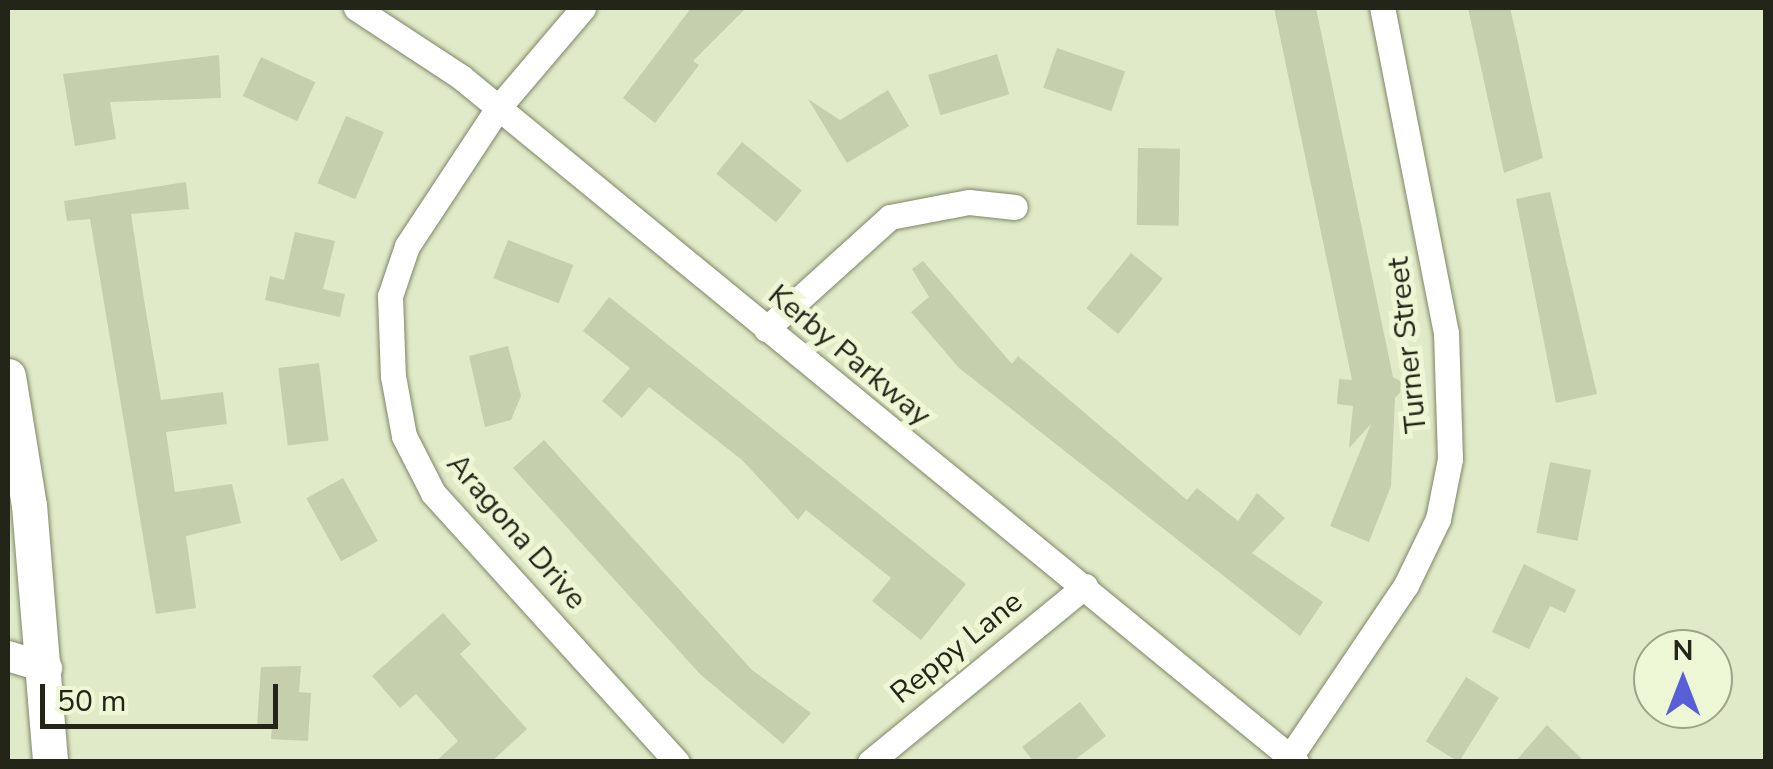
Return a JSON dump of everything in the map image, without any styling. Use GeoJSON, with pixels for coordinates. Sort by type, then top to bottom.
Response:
{"type":"FeatureCollection","features":[{"type":"Feature","properties":{"kind":"main road"},"geometry":{"type":"LineString","coordinates":[[8,376],[47,668],[50,762]]}},
{"type":"Feature","properties":{"kind":"street","name":"Kerby Parkway"},"geometry":{"type":"LineString","coordinates":[[356,8],[498,108],[1293,759]]}},
{"type":"Feature","properties":{"kind":"street","name":"Aragona Drive"},"geometry":{"type":"LineString","coordinates":[[582,8],[498,108],[396,272],[388,318],[398,413],[433,493],[677,762]]}},
{"type":"Feature","properties":{"kind":"street","name":"Turner Street"},"geometry":{"type":"LineString","coordinates":[[1293,759],[1406,585],[1446,492],[1446,333],[1382,8]]}},
{"type":"Feature","properties":{"kind":"street"},"geometry":{"type":"LineString","coordinates":[[766,330],[890,217],[970,202],[1015,206]]}},
{"type":"Feature","properties":{"kind":"street","name":"Reppy Lane"},"geometry":{"type":"LineString","coordinates":[[870,762],[1085,586]]}},
{"type":"Feature","properties":{"kind":"street"},"geometry":{"type":"LineString","coordinates":[[8,656],[47,668]]}},
{"type":"Feature","properties":{"kind":"building"},"geometry":{"type":"Polygon","coordinates":[[[691,8],[746,8],[693,61],[699,65],[655,123],[623,98],[691,8]]]}},
{"type":"Feature","properties":{"kind":"building"},"geometry":{"type":"Polygon","coordinates":[[[1274,8],[1316,8],[1393,377],[1407,385],[1395,398],[1391,486],[1369,542],[1330,526],[1371,424],[1349,448],[1353,406],[1337,404],[1339,379],[1352,380],[1274,8]]]}},
{"type":"Feature","properties":{"kind":"building"},"geometry":{"type":"Polygon","coordinates":[[[1468,8],[1510,8],[1517,38],[1543,158],[1504,173],[1468,8]]]}},
{"type":"Feature","properties":{"kind":"building"},"geometry":{"type":"Polygon","coordinates":[[[1057,48],[1125,71],[1111,111],[1043,88],[1057,48]]]}},
{"type":"Feature","properties":{"kind":"building"},"geometry":{"type":"Polygon","coordinates":[[[997,54],[1009,94],[940,115],[928,75],[997,54]]]}},
{"type":"Feature","properties":{"kind":"building"},"geometry":{"type":"Polygon","coordinates":[[[219,55],[221,98],[110,102],[116,139],[75,146],[63,74],[219,55]]]}},
{"type":"Feature","properties":{"kind":"building"},"geometry":{"type":"Polygon","coordinates":[[[261,57],[315,82],[297,121],[243,96],[261,57]]]}},
{"type":"Feature","properties":{"kind":"building"},"geometry":{"type":"Polygon","coordinates":[[[888,90],[909,126],[847,163],[808,99],[840,120],[888,90]]]}},
{"type":"Feature","properties":{"kind":"building"},"geometry":{"type":"Polygon","coordinates":[[[346,116],[384,132],[355,199],[317,183],[346,116]]]}},
{"type":"Feature","properties":{"kind":"building"},"geometry":{"type":"Polygon","coordinates":[[[742,142],[802,190],[776,222],[716,174],[742,142]]]}},
{"type":"Feature","properties":{"kind":"building"},"geometry":{"type":"Polygon","coordinates":[[[1138,148],[1180,149],[1179,226],[1137,225],[1138,148]]]}},
{"type":"Feature","properties":{"kind":"building"},"geometry":{"type":"Polygon","coordinates":[[[186,182],[189,209],[131,214],[161,400],[223,392],[227,424],[166,432],[175,492],[232,484],[241,523],[186,536],[196,608],[156,614],[90,219],[67,221],[64,201],[186,182]]]}},
{"type":"Feature","properties":{"kind":"building"},"geometry":{"type":"Polygon","coordinates":[[[1550,192],[1597,394],[1556,403],[1516,199],[1550,192]]]}},
{"type":"Feature","properties":{"kind":"building"},"geometry":{"type":"Polygon","coordinates":[[[295,232],[335,241],[323,289],[345,294],[340,317],[265,300],[270,276],[284,280],[295,232]]]}},
{"type":"Feature","properties":{"kind":"building"},"geometry":{"type":"Polygon","coordinates":[[[508,240],[573,265],[559,303],[493,278],[508,240]]]}},
{"type":"Feature","properties":{"kind":"building"},"geometry":{"type":"Polygon","coordinates":[[[1131,253],[1163,279],[1118,334],[1086,308],[1131,253]]]}},
{"type":"Feature","properties":{"kind":"building"},"geometry":{"type":"Polygon","coordinates":[[[923,261],[1012,364],[1018,356],[1187,500],[1197,488],[1238,521],[1257,493],[1285,518],[1252,553],[1323,602],[1300,636],[959,368],[911,312],[929,297],[912,269],[923,261]]]}},
{"type":"Feature","properties":{"kind":"building"},"geometry":{"type":"Polygon","coordinates":[[[609,297],[966,584],[921,640],[872,601],[891,578],[806,510],[798,520],[742,460],[649,387],[622,418],[602,401],[630,368],[583,331],[609,297]]]}},
{"type":"Feature","properties":{"kind":"building"},"geometry":{"type":"Polygon","coordinates":[[[508,346],[521,396],[511,420],[485,427],[469,356],[508,346]]]}},
{"type":"Feature","properties":{"kind":"building"},"geometry":{"type":"Polygon","coordinates":[[[319,363],[329,440],[288,445],[278,368],[319,363]]]}},
{"type":"Feature","properties":{"kind":"building"},"geometry":{"type":"Polygon","coordinates":[[[544,440],[752,670],[811,713],[783,744],[700,674],[513,468],[544,440]]]}},
{"type":"Feature","properties":{"kind":"building"},"geometry":{"type":"Polygon","coordinates":[[[1550,462],[1591,470],[1577,541],[1536,533],[1550,462]]]}},
{"type":"Feature","properties":{"kind":"building"},"geometry":{"type":"Polygon","coordinates":[[[343,478],[378,541],[341,561],[306,498],[343,478]]]}},
{"type":"Feature","properties":{"kind":"building"},"geometry":{"type":"Polygon","coordinates":[[[1524,564],[1576,590],[1565,613],[1550,606],[1529,649],[1492,632],[1524,564]]]}},
{"type":"Feature","properties":{"kind":"building"},"geometry":{"type":"Polygon","coordinates":[[[443,613],[471,644],[460,654],[527,729],[491,762],[435,762],[458,741],[416,694],[400,708],[372,676],[443,613]]]}},
{"type":"Feature","properties":{"kind":"building"},"geometry":{"type":"Polygon","coordinates":[[[301,666],[299,692],[311,693],[308,741],[271,739],[272,726],[257,726],[261,667],[301,666]]]}},
{"type":"Feature","properties":{"kind":"building"},"geometry":{"type":"Polygon","coordinates":[[[1466,677],[1499,698],[1459,762],[1426,741],[1466,677]]]}},
{"type":"Feature","properties":{"kind":"building"},"geometry":{"type":"Polygon","coordinates":[[[1080,702],[1106,736],[1072,762],[1034,762],[1022,747],[1080,702]]]}},
{"type":"Feature","properties":{"kind":"building"},"geometry":{"type":"Polygon","coordinates":[[[1547,725],[1585,762],[1515,762],[1547,725]]]}}]}
